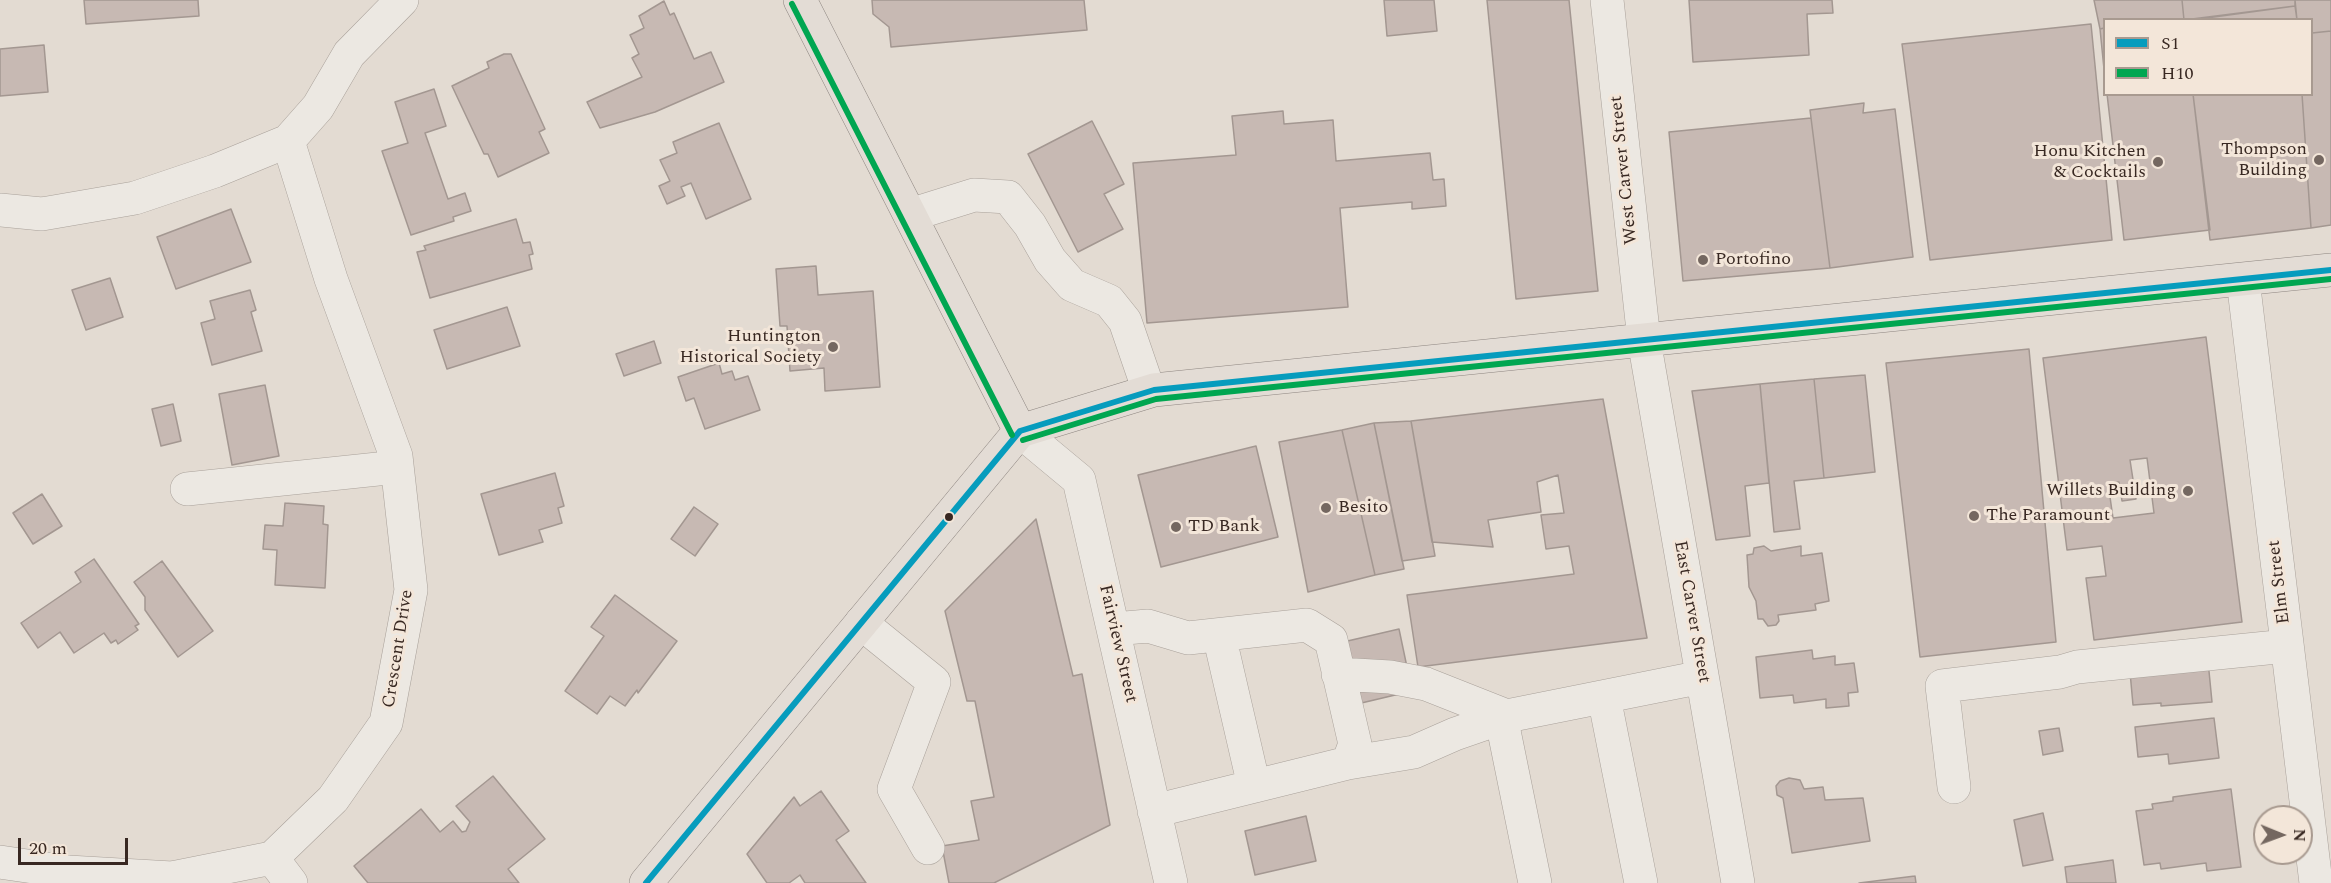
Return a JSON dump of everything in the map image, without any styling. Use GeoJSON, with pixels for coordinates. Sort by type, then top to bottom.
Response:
{"type":"FeatureCollection","features":[{"type":"Feature","properties":{"kind":"main road"},"geometry":{"type":"LineString","coordinates":[[800,0],[1020,430]]}},
{"type":"Feature","properties":{"kind":"main road"},"geometry":{"type":"LineString","coordinates":[[646,883],[1020,430],[1149,391],[2331,270]]}},
{"type":"Feature","properties":{"kind":"street"},"geometry":{"type":"LineString","coordinates":[[0,210],[42,214],[135,198],[215,171],[288,141],[318,106],[349,54],[402,0]]}},
{"type":"Feature","properties":{"kind":"street","name":"West Carver Street"},"geometry":{"type":"LineString","coordinates":[[1607,0],[1644,340]]}},
{"type":"Feature","properties":{"kind":"street","name":"Crescent Drive"},"geometry":{"type":"LineString","coordinates":[[0,862],[68,872],[172,878],[282,871],[386,723],[411,590],[396,456],[331,279],[288,141]]}},
{"type":"Feature","properties":{"kind":"street"},"geometry":{"type":"LineString","coordinates":[[910,215],[974,195],[1008,197],[1030,225],[1050,260],[1072,285],[1109,301],[1125,321],[1149,391]]}},
{"type":"Feature","properties":{"kind":"street","name":"Elm Street"},"geometry":{"type":"LineString","coordinates":[[2243,280],[2316,883]]}},
{"type":"Feature","properties":{"kind":"street","name":"East Carver Street"},"geometry":{"type":"LineString","coordinates":[[1644,340],[1738,883]]}},
{"type":"Feature","properties":{"kind":"street","name":"Fairview Street"},"geometry":{"type":"LineString","coordinates":[[1020,430],[1079,480],[1171,883]]}},
{"type":"Feature","properties":{"kind":"street"},"geometry":{"type":"LineString","coordinates":[[188,489],[397,467]]}},
{"type":"Feature","properties":{"kind":"street"},"geometry":{"type":"LineString","coordinates":[[861,623],[934,682],[894,789],[928,848]]}},
{"type":"Feature","properties":{"kind":"street"},"geometry":{"type":"LineString","coordinates":[[1114,629],[1148,626],[1188,638],[1307,625],[1330,640],[1355,744],[1348,763]]}},
{"type":"Feature","properties":{"kind":"street"},"geometry":{"type":"LineString","coordinates":[[1220,635],[1254,786]]}},
{"type":"Feature","properties":{"kind":"street"},"geometry":{"type":"LineString","coordinates":[[1954,787],[1942,686],[2060,672],[2077,667],[2287,646]]}},
{"type":"Feature","properties":{"kind":"street"},"geometry":{"type":"LineString","coordinates":[[1338,674],[1390,677],[1426,684],[1507,716]]}},
{"type":"Feature","properties":{"kind":"street"},"geometry":{"type":"LineString","coordinates":[[1154,811],[1348,763],[1414,752],[1455,734],[1507,716],[1702,677]]}},
{"type":"Feature","properties":{"kind":"street"},"geometry":{"type":"LineString","coordinates":[[1604,697],[1641,883]]}},
{"type":"Feature","properties":{"kind":"street"},"geometry":{"type":"LineString","coordinates":[[1507,716],[1504,731],[1535,883]]}},
{"type":"Feature","properties":{"kind":"building"},"geometry":{"type":"Polygon","coordinates":[[[84,0],[198,0],[199,16],[86,24],[84,0]]]}},
{"type":"Feature","properties":{"kind":"building"},"geometry":{"type":"Polygon","coordinates":[[[872,0],[1084,0],[1087,30],[891,47],[889,27],[873,14],[872,0]]]}},
{"type":"Feature","properties":{"kind":"building"},"geometry":{"type":"Polygon","coordinates":[[[1384,0],[1434,0],[1437,31],[1387,36],[1384,0]]]}},
{"type":"Feature","properties":{"kind":"building"},"geometry":{"type":"Polygon","coordinates":[[[1487,0],[1569,0],[1598,291],[1516,299],[1487,0]]]}},
{"type":"Feature","properties":{"kind":"building"},"geometry":{"type":"Polygon","coordinates":[[[1689,0],[1832,0],[1833,13],[1807,14],[1809,55],[1693,62],[1689,0]]]}},
{"type":"Feature","properties":{"kind":"building"},"geometry":{"type":"Polygon","coordinates":[[[2094,0],[2182,0],[2184,18],[2103,18],[2103,28],[2100,29],[2094,0]]]}},
{"type":"Feature","properties":{"kind":"building"},"geometry":{"type":"Polygon","coordinates":[[[2182,0],[2295,0],[2295,6],[2184,18],[2182,0]]]}},
{"type":"Feature","properties":{"kind":"building"},"geometry":{"type":"Polygon","coordinates":[[[2295,0],[2331,0],[2331,31],[2313,33],[2313,18],[2297,18],[2295,0]]]}},
{"type":"Feature","properties":{"kind":"building"},"geometry":{"type":"Polygon","coordinates":[[[664,1],[670,15],[674,13],[694,59],[711,52],[724,82],[655,112],[600,128],[587,102],[642,77],[632,58],[639,54],[630,35],[644,28],[639,16],[664,1]]]}},
{"type":"Feature","properties":{"kind":"building"},"geometry":{"type":"Polygon","coordinates":[[[2295,6],[2297,18],[2207,18],[2295,6]]]}},
{"type":"Feature","properties":{"kind":"building"},"geometry":{"type":"Polygon","coordinates":[[[2091,24],[2112,240],[1930,260],[1902,44],[2091,24]]]}},
{"type":"Feature","properties":{"kind":"building"},"geometry":{"type":"Polygon","coordinates":[[[2103,28],[2103,59],[2100,29],[2103,28]]]}},
{"type":"Feature","properties":{"kind":"building","name":"Thompson Building"},"geometry":{"type":"Polygon","coordinates":[[[2331,31],[2331,225],[2311,228],[2302,96],[2313,96],[2313,33],[2331,31]]]}},
{"type":"Feature","properties":{"kind":"building"},"geometry":{"type":"Polygon","coordinates":[[[44,45],[48,92],[0,96],[0,49],[44,45]]]}},
{"type":"Feature","properties":{"kind":"building"},"geometry":{"type":"Polygon","coordinates":[[[504,54],[511,54],[545,129],[539,132],[549,153],[498,177],[488,154],[484,154],[452,86],[489,68],[487,62],[504,54]]]}},
{"type":"Feature","properties":{"kind":"building"},"geometry":{"type":"Polygon","coordinates":[[[434,89],[446,126],[425,133],[448,199],[465,193],[471,211],[453,217],[454,221],[411,235],[382,151],[408,143],[395,102],[434,89]]]}},
{"type":"Feature","properties":{"kind":"building","name":"Honu Kitchen & Cocktails"},"geometry":{"type":"Polygon","coordinates":[[[2107,96],[2193,96],[2210,230],[2124,240],[2107,96]]]}},
{"type":"Feature","properties":{"kind":"building"},"geometry":{"type":"Polygon","coordinates":[[[2193,96],[2302,96],[2311,228],[2210,240],[2193,96]]]}},
{"type":"Feature","properties":{"kind":"building"},"geometry":{"type":"Polygon","coordinates":[[[1864,103],[1863,113],[1895,109],[1913,257],[1830,268],[1810,110],[1864,103]]]}},
{"type":"Feature","properties":{"kind":"building"},"geometry":{"type":"Polygon","coordinates":[[[1283,111],[1284,124],[1333,120],[1336,161],[1430,153],[1433,180],[1444,179],[1446,206],[1412,209],[1412,202],[1340,208],[1348,307],[1147,323],[1133,163],[1236,155],[1232,116],[1283,111]]]}},
{"type":"Feature","properties":{"kind":"building"},"geometry":{"type":"Polygon","coordinates":[[[1811,118],[1830,268],[1683,281],[1669,132],[1811,118]]]}},
{"type":"Feature","properties":{"kind":"building"},"geometry":{"type":"Polygon","coordinates":[[[1092,121],[1124,184],[1104,194],[1123,229],[1078,252],[1028,154],[1092,121]]]}},
{"type":"Feature","properties":{"kind":"building"},"geometry":{"type":"Polygon","coordinates":[[[719,123],[751,199],[706,219],[691,183],[681,187],[685,196],[667,204],[659,186],[670,181],[660,160],[677,153],[673,142],[719,123]]]}},
{"type":"Feature","properties":{"kind":"building"},"geometry":{"type":"Polygon","coordinates":[[[231,209],[251,262],[176,289],[157,237],[231,209]]]}},
{"type":"Feature","properties":{"kind":"building"},"geometry":{"type":"Polygon","coordinates":[[[516,219],[523,243],[530,242],[533,254],[529,255],[532,269],[430,298],[417,252],[426,250],[424,246],[516,219]]]}},
{"type":"Feature","properties":{"kind":"building","name":"Huntington Historical Society"},"geometry":{"type":"Polygon","coordinates":[[[816,266],[818,295],[873,291],[880,387],[825,391],[824,368],[790,371],[787,326],[780,326],[776,269],[816,266]]]}},
{"type":"Feature","properties":{"kind":"building"},"geometry":{"type":"Polygon","coordinates":[[[110,278],[123,317],[86,330],[72,290],[110,278]]]}},
{"type":"Feature","properties":{"kind":"building"},"geometry":{"type":"Polygon","coordinates":[[[250,290],[256,310],[251,312],[262,351],[212,365],[201,323],[215,319],[210,301],[250,290]]]}},
{"type":"Feature","properties":{"kind":"building"},"geometry":{"type":"Polygon","coordinates":[[[507,307],[520,346],[447,369],[434,330],[507,307]]]}},
{"type":"Feature","properties":{"kind":"building","name":"Willets Building"},"geometry":{"type":"Polygon","coordinates":[[[2206,337],[2242,622],[2094,640],[2086,578],[2106,576],[2102,546],[2067,550],[2043,358],[2206,337]],[[2147,458],[2130,460],[2136,499],[2122,501],[2119,482],[2108,483],[2113,518],[2154,513],[2147,458]]]}},
{"type":"Feature","properties":{"kind":"building"},"geometry":{"type":"Polygon","coordinates":[[[654,341],[661,363],[624,376],[616,354],[654,341]]]}},
{"type":"Feature","properties":{"kind":"building"},"geometry":{"type":"Polygon","coordinates":[[[2029,349],[2056,642],[1920,657],[1886,363],[2029,349]]]}},
{"type":"Feature","properties":{"kind":"building"},"geometry":{"type":"Polygon","coordinates":[[[719,363],[722,374],[732,371],[735,380],[748,376],[760,410],[705,429],[694,398],[686,401],[678,377],[719,363]]]}},
{"type":"Feature","properties":{"kind":"building"},"geometry":{"type":"Polygon","coordinates":[[[1865,375],[1875,472],[1824,478],[1814,379],[1865,375]]]}},
{"type":"Feature","properties":{"kind":"building"},"geometry":{"type":"Polygon","coordinates":[[[1814,379],[1824,478],[1794,481],[1800,529],[1774,532],[1760,384],[1814,379]]]}},
{"type":"Feature","properties":{"kind":"building"},"geometry":{"type":"Polygon","coordinates":[[[1760,384],[1769,483],[1745,486],[1750,536],[1716,540],[1692,391],[1760,384]]]}},
{"type":"Feature","properties":{"kind":"building"},"geometry":{"type":"Polygon","coordinates":[[[265,385],[279,456],[232,465],[219,394],[265,385]]]}},
{"type":"Feature","properties":{"kind":"building"},"geometry":{"type":"Polygon","coordinates":[[[1603,399],[1647,638],[1418,667],[1407,595],[1574,574],[1569,546],[1546,549],[1541,515],[1564,513],[1558,475],[1537,482],[1541,512],[1488,520],[1493,547],[1432,542],[1411,421],[1603,399]]]}},
{"type":"Feature","properties":{"kind":"building"},"geometry":{"type":"Polygon","coordinates":[[[173,404],[181,441],[161,446],[152,409],[173,404]]]}},
{"type":"Feature","properties":{"kind":"building"},"geometry":{"type":"Polygon","coordinates":[[[1411,421],[1435,556],[1402,561],[1374,423],[1411,421]]]}},
{"type":"Feature","properties":{"kind":"building"},"geometry":{"type":"Polygon","coordinates":[[[1374,423],[1404,569],[1375,575],[1342,430],[1374,423]]]}},
{"type":"Feature","properties":{"kind":"building","name":"Besito"},"geometry":{"type":"Polygon","coordinates":[[[1342,430],[1375,575],[1308,592],[1279,442],[1342,430]]]}},
{"type":"Feature","properties":{"kind":"building"},"geometry":{"type":"Polygon","coordinates":[[[1256,446],[1278,537],[1161,567],[1138,475],[1256,446]]]}},
{"type":"Feature","properties":{"kind":"building"},"geometry":{"type":"Polygon","coordinates":[[[555,473],[564,506],[558,508],[562,523],[539,530],[543,542],[499,555],[481,494],[555,473]]]}},
{"type":"Feature","properties":{"kind":"building"},"geometry":{"type":"Polygon","coordinates":[[[42,494],[62,526],[33,544],[13,513],[42,494]]]}},
{"type":"Feature","properties":{"kind":"building"},"geometry":{"type":"Polygon","coordinates":[[[285,503],[324,506],[323,524],[328,525],[325,588],[275,585],[277,550],[263,549],[265,525],[283,526],[285,503]]]}},
{"type":"Feature","properties":{"kind":"building"},"geometry":{"type":"Polygon","coordinates":[[[694,507],[718,524],[695,556],[671,539],[694,507]]]}},
{"type":"Feature","properties":{"kind":"building"},"geometry":{"type":"Polygon","coordinates":[[[1036,519],[1073,676],[1082,674],[1110,825],[994,883],[949,883],[942,846],[979,840],[971,801],[994,797],[975,701],[967,701],[945,611],[1036,519]]]}},
{"type":"Feature","properties":{"kind":"building"},"geometry":{"type":"Polygon","coordinates":[[[1764,546],[1771,551],[1801,546],[1801,556],[1822,553],[1829,601],[1815,604],[1816,610],[1778,615],[1779,621],[1776,625],[1768,626],[1763,619],[1758,619],[1756,601],[1749,587],[1747,555],[1753,554],[1754,548],[1764,546]]]}},
{"type":"Feature","properties":{"kind":"building"},"geometry":{"type":"Polygon","coordinates":[[[94,559],[139,624],[135,626],[138,630],[118,644],[116,640],[111,643],[104,633],[74,653],[60,632],[38,648],[21,623],[81,582],[75,572],[94,559]]]}},
{"type":"Feature","properties":{"kind":"building"},"geometry":{"type":"Polygon","coordinates":[[[162,561],[213,631],[178,657],[145,610],[145,597],[134,582],[162,561]]]}},
{"type":"Feature","properties":{"kind":"building"},"geometry":{"type":"Polygon","coordinates":[[[615,595],[677,641],[638,693],[637,690],[625,706],[610,696],[597,714],[565,691],[604,636],[591,627],[615,595]]]}},
{"type":"Feature","properties":{"kind":"building"},"geometry":{"type":"Polygon","coordinates":[[[1399,629],[1412,691],[1353,705],[1339,643],[1399,629]]]}},
{"type":"Feature","properties":{"kind":"building"},"geometry":{"type":"Polygon","coordinates":[[[1812,650],[1813,659],[1835,656],[1835,665],[1854,663],[1858,692],[1848,693],[1849,706],[1826,708],[1826,699],[1794,703],[1793,695],[1760,698],[1756,657],[1812,650]]]}},
{"type":"Feature","properties":{"kind":"building"},"geometry":{"type":"Polygon","coordinates":[[[2208,661],[2212,702],[2161,706],[2161,703],[2133,705],[2130,672],[2208,661]]]}},
{"type":"Feature","properties":{"kind":"building"},"geometry":{"type":"Polygon","coordinates":[[[2214,718],[2219,758],[2169,764],[2168,754],[2138,757],[2135,727],[2214,718]]]}},
{"type":"Feature","properties":{"kind":"building"},"geometry":{"type":"Polygon","coordinates":[[[2059,728],[2063,751],[2043,755],[2039,731],[2059,728]]]}},
{"type":"Feature","properties":{"kind":"building"},"geometry":{"type":"Polygon","coordinates":[[[493,776],[545,839],[508,869],[519,883],[368,883],[354,866],[421,809],[440,832],[453,821],[462,832],[466,831],[470,822],[456,806],[493,776]]]}},
{"type":"Feature","properties":{"kind":"building"},"geometry":{"type":"Polygon","coordinates":[[[1789,778],[1800,780],[1804,789],[1823,787],[1825,800],[1863,798],[1870,841],[1792,853],[1783,798],[1777,795],[1776,786],[1780,781],[1789,778]]]}},
{"type":"Feature","properties":{"kind":"building"},"geometry":{"type":"Polygon","coordinates":[[[2231,789],[2241,867],[2207,871],[2206,863],[2161,869],[2160,863],[2144,865],[2136,811],[2153,809],[2152,804],[2173,801],[2173,797],[2231,789]]]}},
{"type":"Feature","properties":{"kind":"building"},"geometry":{"type":"Polygon","coordinates":[[[821,791],[849,831],[836,840],[866,883],[805,883],[800,875],[789,883],[767,883],[747,854],[794,797],[800,806],[821,791]]]}},
{"type":"Feature","properties":{"kind":"building"},"geometry":{"type":"Polygon","coordinates":[[[2043,813],[2053,860],[2023,866],[2014,820],[2043,813]]]}},
{"type":"Feature","properties":{"kind":"building"},"geometry":{"type":"Polygon","coordinates":[[[1306,816],[1316,861],[1255,875],[1245,831],[1306,816]]]}},
{"type":"Feature","properties":{"kind":"building"},"geometry":{"type":"Polygon","coordinates":[[[2113,860],[2116,883],[2067,883],[2065,867],[2113,860]]]}},
{"type":"Feature","properties":{"kind":"building"},"geometry":{"type":"Polygon","coordinates":[[[1915,876],[1916,883],[1859,883],[1915,876]]]}},
{"type":"Feature","properties":{"kind":"transit line","name":"H10"},"geometry":{"type":"LineString","coordinates":[[792,4],[1012,435]]}},
{"type":"Feature","properties":{"kind":"transit line","name":"S1"},"geometry":{"type":"LineString","coordinates":[[646,883],[1020,431],[1154,390],[2331,270]]}},
{"type":"Feature","properties":{"kind":"transit line","name":"H10"},"geometry":{"type":"LineString","coordinates":[[1023,440],[1156,399],[2331,279]]}},
{"type":"Feature","properties":{"kind":"place","name":"Thompson Building"},"geometry":{"type":"Point","coordinates":[2319,160]}},
{"type":"Feature","properties":{"kind":"place","name":"Honu Kitchen & Cocktails"},"geometry":{"type":"Point","coordinates":[2158,162]}},
{"type":"Feature","properties":{"kind":"place","name":"Portofino"},"geometry":{"type":"Point","coordinates":[1703,260]}},
{"type":"Feature","properties":{"kind":"place","name":"Huntington Historical Society"},"geometry":{"type":"Point","coordinates":[833,347]}},
{"type":"Feature","properties":{"kind":"place","name":"Willets Building"},"geometry":{"type":"Point","coordinates":[2188,491]}},
{"type":"Feature","properties":{"kind":"place","name":"Besito"},"geometry":{"type":"Point","coordinates":[1326,508]}},
{"type":"Feature","properties":{"kind":"place","name":"The Paramount"},"geometry":{"type":"Point","coordinates":[1974,516]}},
{"type":"Feature","properties":{"kind":"place","name":"TD Bank"},"geometry":{"type":"Point","coordinates":[1176,527]}}]}
